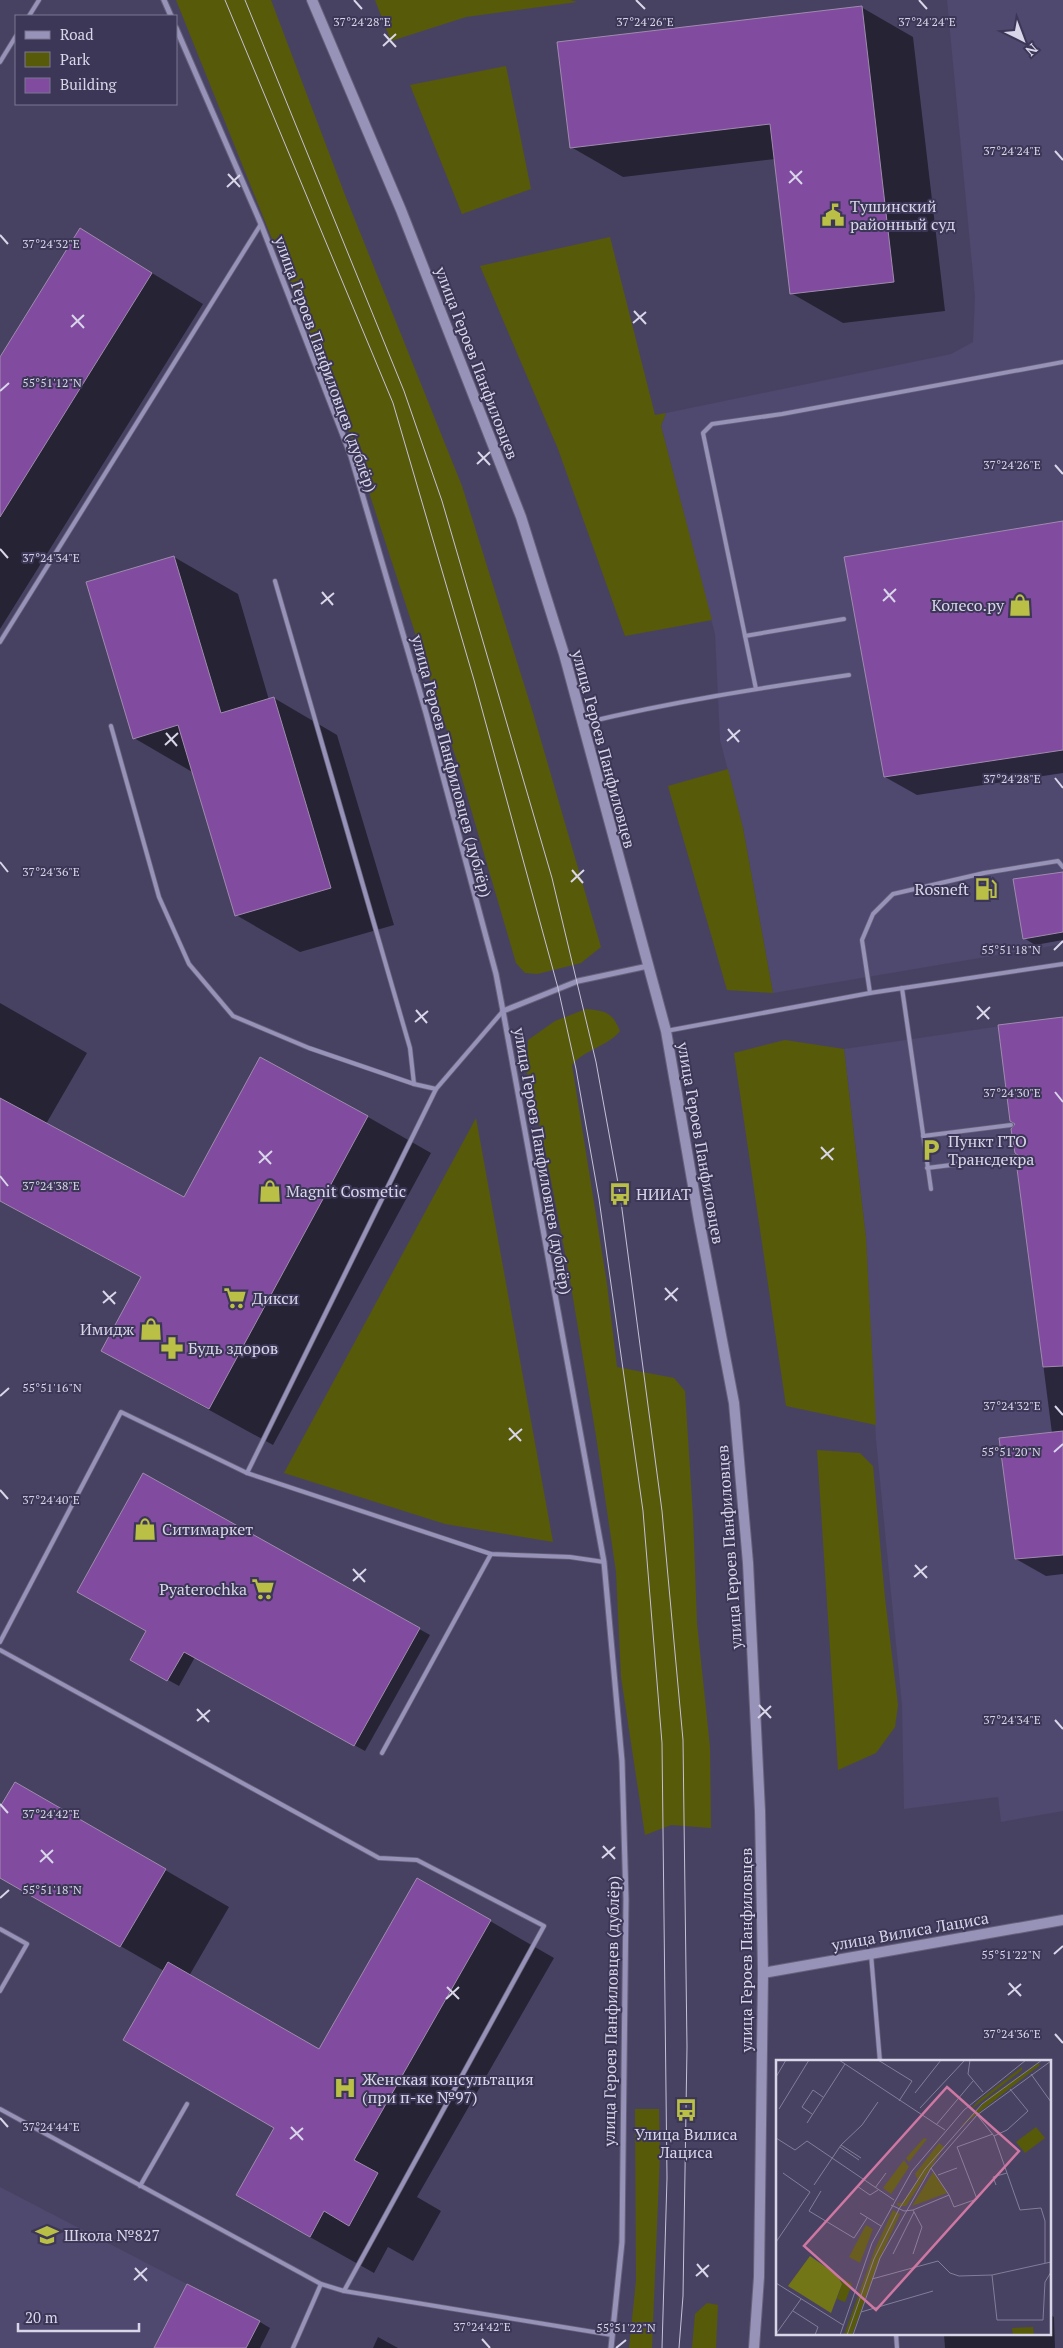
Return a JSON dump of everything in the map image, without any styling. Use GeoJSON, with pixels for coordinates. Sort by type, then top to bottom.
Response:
{"type":"FeatureCollection","features":[{"type":"Feature","properties":{"kind":"main road","name":"улица Героев Панфиловцев"},"geometry":{"type":"LineString","coordinates":[[312,0],[400,210],[521,517],[564,654],[666,1031],[699,1220],[734,1403],[748,1563],[760,1811],[763,1973],[759,2276],[754,2348]]}},
{"type":"Feature","properties":{"kind":"main road","name":"улица Вилиса Лациса"},"geometry":{"type":"LineString","coordinates":[[763,1973],[1063,1920]]}},
{"type":"Feature","properties":{"kind":"street"},"geometry":{"type":"LineString","coordinates":[[164,0],[171,15]]}},
{"type":"Feature","properties":{"kind":"street","name":"улица Героев Панфиловцев (дублёр)"},"geometry":{"type":"LineString","coordinates":[[178,33],[261,224],[351,456],[426,713],[496,974],[503,1011],[604,1562],[622,1761],[626,1899],[622,2242],[611,2348]]}},
{"type":"Feature","properties":{"kind":"street"},"geometry":{"type":"LineString","coordinates":[[503,1011],[578,981],[648,966]]}},
{"type":"Feature","properties":{"kind":"lane"},"geometry":{"type":"LineString","coordinates":[[30,15],[39,0]]}},
{"type":"Feature","properties":{"kind":"lane"},"geometry":{"type":"LineString","coordinates":[[0,62],[15,38]]}},
{"type":"Feature","properties":{"kind":"lane"},"geometry":{"type":"LineString","coordinates":[[0,642],[261,224]]}},
{"type":"Feature","properties":{"kind":"lane"},"geometry":{"type":"LineString","coordinates":[[756,689],[703,433],[712,424],[782,414],[1063,362]]}},
{"type":"Feature","properties":{"kind":"lane"},"geometry":{"type":"LineString","coordinates":[[276,582],[410,1048],[414,1084]]}},
{"type":"Feature","properties":{"kind":"lane"},"geometry":{"type":"LineString","coordinates":[[745,636],[844,618]]}},
{"type":"Feature","properties":{"kind":"lane"},"geometry":{"type":"LineString","coordinates":[[582,724],[634,711],[756,689],[849,675]]}},
{"type":"Feature","properties":{"kind":"lane"},"geometry":{"type":"LineString","coordinates":[[111,726],[159,897],[188,964],[233,1016],[309,1048],[414,1084],[436,1089]]}},
{"type":"Feature","properties":{"kind":"lane"},"geometry":{"type":"LineString","coordinates":[[870,993],[862,940],[873,914],[893,894],[984,873],[1058,861],[1063,867]]}},
{"type":"Feature","properties":{"kind":"lane"},"geometry":{"type":"LineString","coordinates":[[666,1031],[870,993],[1063,964]]}},
{"type":"Feature","properties":{"kind":"lane"},"geometry":{"type":"LineString","coordinates":[[902,988],[931,1189]]}},
{"type":"Feature","properties":{"kind":"lane"},"geometry":{"type":"LineString","coordinates":[[247,1473],[436,1089],[503,1011]]}},
{"type":"Feature","properties":{"kind":"lane"},"geometry":{"type":"LineString","coordinates":[[923,1136],[1011,1126]]}},
{"type":"Feature","properties":{"kind":"lane"},"geometry":{"type":"LineString","coordinates":[[927,1168],[1015,1157]]}},
{"type":"Feature","properties":{"kind":"lane"},"geometry":{"type":"LineString","coordinates":[[0,1642],[121,1412],[247,1473],[491,1554],[570,1557],[604,1562]]}},
{"type":"Feature","properties":{"kind":"lane"},"geometry":{"type":"LineString","coordinates":[[382,1753],[491,1554]]}},
{"type":"Feature","properties":{"kind":"lane"},"geometry":{"type":"LineString","coordinates":[[0,1650],[379,1858],[417,1860],[544,1926],[344,2291]]}},
{"type":"Feature","properties":{"kind":"lane"},"geometry":{"type":"LineString","coordinates":[[0,1929],[27,1944],[0,1991]]}},
{"type":"Feature","properties":{"kind":"lane"},"geometry":{"type":"LineString","coordinates":[[871,1954],[880,2060]]}},
{"type":"Feature","properties":{"kind":"lane"},"geometry":{"type":"LineString","coordinates":[[140,2186],[187,2104]]}},
{"type":"Feature","properties":{"kind":"lane"},"geometry":{"type":"LineString","coordinates":[[0,2109],[321,2284],[344,2291],[612,2335]]}},
{"type":"Feature","properties":{"kind":"lane"},"geometry":{"type":"LineString","coordinates":[[293,2348],[321,2284]]}},
{"type":"Feature","properties":{"kind":"shaded area"},"geometry":{"type":"Polygon","coordinates":[[[947,0],[1063,0],[1063,944],[773,993],[743,828],[720,740],[715,634],[661,426],[666,413],[951,354],[973,342],[975,296],[947,0]]]}},
{"type":"Feature","properties":{"kind":"shaded area"},"geometry":{"type":"Polygon","coordinates":[[[1063,1017],[1063,1811],[1001,1822],[998,1797],[904,1809],[902,1705],[876,1440],[866,1238],[844,1049],[1063,1017]]]}},
{"type":"Feature","properties":{"kind":"shaded area","name":"Школа №827"},"geometry":{"type":"Polygon","coordinates":[[[0,2187],[187,2284],[154,2348],[0,2348],[0,2187]]]}},
{"type":"Feature","properties":{"kind":"green space"},"geometry":{"type":"Polygon","coordinates":[[[176,0],[271,0],[345,195],[462,486],[533,713],[601,947],[581,963],[537,974],[525,973],[516,963],[456,758],[348,428],[176,0]]]}},
{"type":"Feature","properties":{"kind":"green space"},"geometry":{"type":"Polygon","coordinates":[[[375,0],[570,0],[577,2],[466,17],[391,41],[375,0]]]}},
{"type":"Feature","properties":{"kind":"green space"},"geometry":{"type":"Polygon","coordinates":[[[506,66],[531,189],[462,214],[410,85],[506,66]]]}},
{"type":"Feature","properties":{"kind":"green space"},"geometry":{"type":"Polygon","coordinates":[[[610,237],[655,415],[666,413],[661,426],[712,620],[625,636],[558,449],[480,266],[610,237]]]}},
{"type":"Feature","properties":{"kind":"green space"},"geometry":{"type":"Polygon","coordinates":[[[728,769],[743,828],[773,993],[727,990],[668,786],[728,769]]]}},
{"type":"Feature","properties":{"kind":"green space"},"geometry":{"type":"Polygon","coordinates":[[[586,1009],[608,1014],[620,1031],[609,1041],[583,1055],[572,1065],[607,1284],[617,1367],[674,1378],[685,1391],[693,1516],[697,1623],[710,1747],[711,1828],[671,1825],[645,1835],[621,1677],[616,1572],[596,1436],[569,1274],[545,1149],[527,1073],[528,1040],[555,1021],[586,1009]]]}},
{"type":"Feature","properties":{"kind":"green space"},"geometry":{"type":"Polygon","coordinates":[[[785,1040],[844,1049],[866,1238],[876,1425],[786,1406],[734,1053],[785,1040]]]}},
{"type":"Feature","properties":{"kind":"green space"},"geometry":{"type":"Polygon","coordinates":[[[476,1118],[553,1542],[445,1524],[284,1473],[476,1118]]]}},
{"type":"Feature","properties":{"kind":"green space"},"geometry":{"type":"Polygon","coordinates":[[[817,1450],[860,1453],[873,1466],[885,1598],[898,1705],[895,1727],[876,1753],[838,1770],[817,1450]]]}},
{"type":"Feature","properties":{"kind":"green space"},"geometry":{"type":"Polygon","coordinates":[[[635,2109],[659,2109],[660,2153],[652,2348],[629,2348],[636,2281],[635,2109]]]}},
{"type":"Feature","properties":{"kind":"green space"},"geometry":{"type":"Polygon","coordinates":[[[707,2303],[718,2305],[716,2348],[692,2348],[695,2314],[707,2303]]]}},
{"type":"Feature","properties":{"kind":"building","name":"Тушинский районный суд"},"geometry":{"type":"Polygon","coordinates":[[[862,6],[894,282],[790,294],[770,124],[570,148],[557,42],[862,6]]]}},
{"type":"Feature","properties":{"kind":"building"},"geometry":{"type":"Polygon","coordinates":[[[80,228],[152,273],[0,517],[0,357],[80,228]]]}},
{"type":"Feature","properties":{"kind":"building"},"geometry":{"type":"Polygon","coordinates":[[[1063,521],[1063,750],[884,777],[844,557],[1063,521]]]}},
{"type":"Feature","properties":{"kind":"building"},"geometry":{"type":"Polygon","coordinates":[[[174,556],[221,713],[274,697],[331,888],[235,916],[178,725],[133,739],[86,582],[174,556]]]}},
{"type":"Feature","properties":{"kind":"building"},"geometry":{"type":"Polygon","coordinates":[[[1063,872],[1063,932],[1023,939],[1013,879],[1063,872]]]}},
{"type":"Feature","properties":{"kind":"building"},"geometry":{"type":"Polygon","coordinates":[[[1063,1017],[1063,1366],[1043,1367],[1016,1161],[1019,1156],[1015,1153],[1011,1129],[1015,1124],[1010,1121],[998,1025],[1063,1017]]]}},
{"type":"Feature","properties":{"kind":"building"},"geometry":{"type":"Polygon","coordinates":[[[260,1057],[368,1116],[209,1409],[101,1351],[141,1277],[0,1201],[0,1098],[184,1197],[260,1057]]]}},
{"type":"Feature","properties":{"kind":"building"},"geometry":{"type":"Polygon","coordinates":[[[1063,1431],[1063,1555],[1015,1559],[999,1438],[1063,1431]]]}},
{"type":"Feature","properties":{"kind":"building"},"geometry":{"type":"Polygon","coordinates":[[[143,1473],[420,1628],[354,1746],[184,1652],[167,1681],[130,1660],[146,1631],[77,1592],[143,1473]]]}},
{"type":"Feature","properties":{"kind":"building"},"geometry":{"type":"Polygon","coordinates":[[[15,1782],[166,1869],[120,1947],[0,1878],[0,1807],[15,1782]]]}},
{"type":"Feature","properties":{"kind":"building","name":"Женская консультация (при п-ке №97)"},"geometry":{"type":"Polygon","coordinates":[[[417,1878],[491,1920],[354,2160],[378,2173],[349,2226],[324,2211],[310,2237],[236,2195],[274,2128],[123,2040],[168,1962],[319,2049],[417,1878]]]}},
{"type":"Feature","properties":{"kind":"building"},"geometry":{"type":"Polygon","coordinates":[[[187,2284],[260,2321],[246,2348],[154,2348],[187,2284]]]}},
{"type":"Feature","properties":{"kind":"tram line"},"geometry":{"type":"LineString","coordinates":[[225,0],[393,403],[474,680],[558,988],[576,1069],[599,1199],[643,1511],[662,1743],[667,2178],[662,2348]]}},
{"type":"Feature","properties":{"kind":"tram line"},"geometry":{"type":"LineString","coordinates":[[245,0],[404,391],[442,501],[552,878],[596,1062],[620,1194],[662,1511],[683,1740],[687,2047],[683,2296],[679,2348]]}},
{"type":"Feature","properties":{"kind":"place","name":"Тушинский районный суд"},"geometry":{"type":"Point","coordinates":[833,215]}},
{"type":"Feature","properties":{"kind":"place","name":"Колесо.ру"},"geometry":{"type":"Point","coordinates":[1020,605]}},
{"type":"Feature","properties":{"kind":"place","name":"Rosneft"},"geometry":{"type":"Point","coordinates":[986,889]}},
{"type":"Feature","properties":{"kind":"place","name":"Пункт ГТО Трансдекра"},"geometry":{"type":"Point","coordinates":[931,1150]}},
{"type":"Feature","properties":{"kind":"place","name":"Magnit Cosmetic"},"geometry":{"type":"Point","coordinates":[270,1191]}},
{"type":"Feature","properties":{"kind":"place","name":"НИИАТ"},"geometry":{"type":"Point","coordinates":[620,1194]}},
{"type":"Feature","properties":{"kind":"place","name":"Дикси"},"geometry":{"type":"Point","coordinates":[235,1298]}},
{"type":"Feature","properties":{"kind":"place","name":"Имидж"},"geometry":{"type":"Point","coordinates":[151,1329]}},
{"type":"Feature","properties":{"kind":"place","name":"Будь здоров"},"geometry":{"type":"Point","coordinates":[172,1348]}},
{"type":"Feature","properties":{"kind":"place","name":"Ситимаркет"},"geometry":{"type":"Point","coordinates":[145,1529]}},
{"type":"Feature","properties":{"kind":"place","name":"Pyaterochka"},"geometry":{"type":"Point","coordinates":[263,1589]}},
{"type":"Feature","properties":{"kind":"place","name":"Женская консультация (при п-ке №97)"},"geometry":{"type":"Point","coordinates":[345,2088]}},
{"type":"Feature","properties":{"kind":"place","name":"Улица Вилиса Лациса"},"geometry":{"type":"Point","coordinates":[686,2110]}},
{"type":"Feature","properties":{"kind":"place","name":"Школа №827"},"geometry":{"type":"Point","coordinates":[47,2235]}}]}
